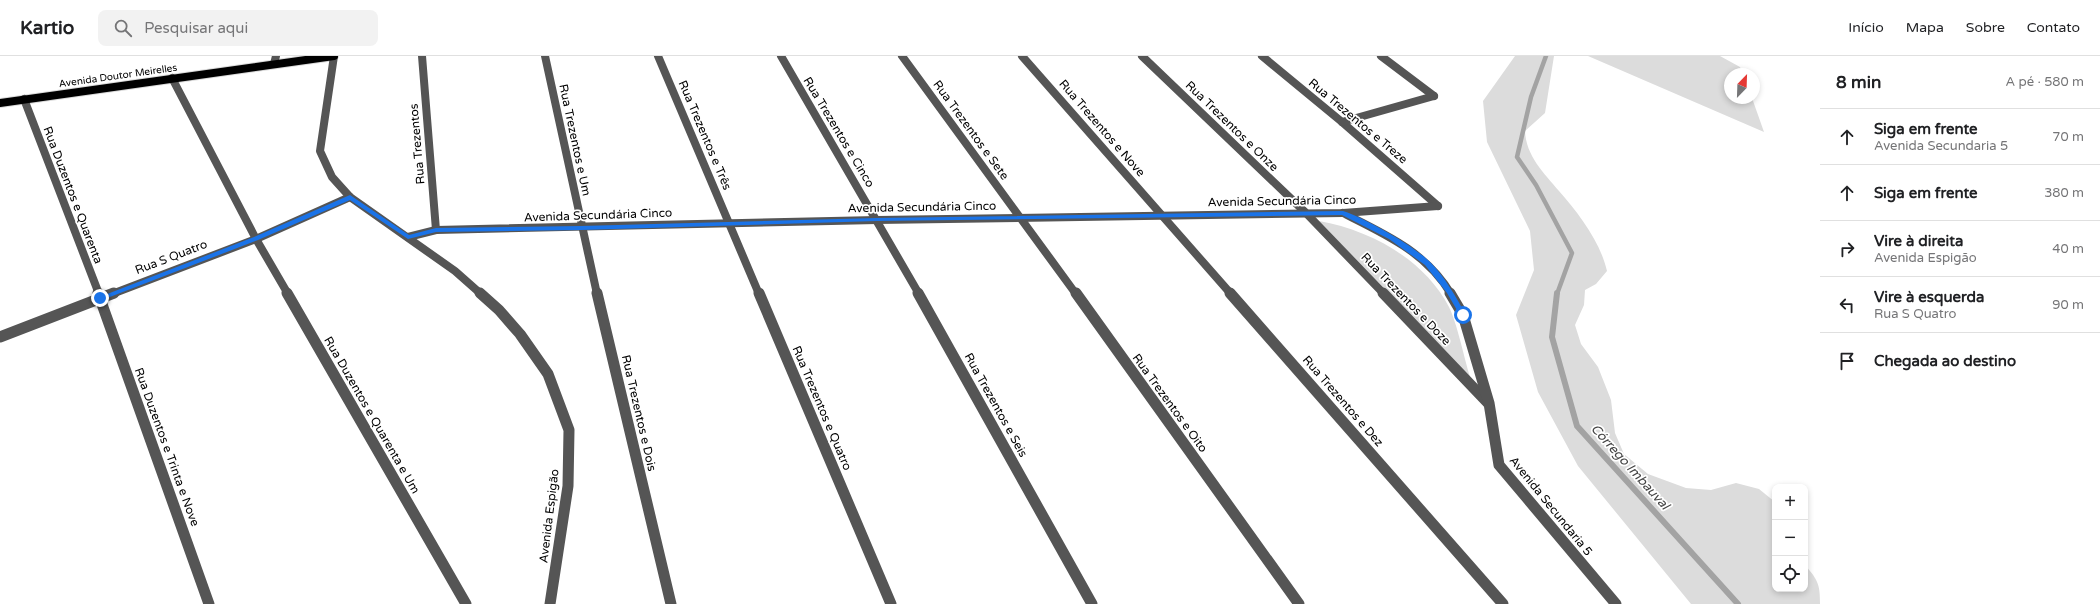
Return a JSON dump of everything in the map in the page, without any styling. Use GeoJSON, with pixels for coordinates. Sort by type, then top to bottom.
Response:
{"type":"FeatureCollection","features":[{"type":"Feature","properties":{"kind":"main road","name":"Avenida Doutor Meirelles"},"geometry":{"type":"LineString","coordinates":[[0,103],[172,78],[275,60],[334,56]]}},
{"type":"Feature","properties":{"kind":"street","name":"Avenida Espigão"},"geometry":{"type":"LineString","coordinates":[[334,56],[320,151],[332,177],[350,197],[455,271],[499,310],[520,334],[548,374],[569,430],[568,486],[550,604]]}},
{"type":"Feature","properties":{"kind":"street","name":"Rua Trezentos"},"geometry":{"type":"LineString","coordinates":[[422,56],[436,230]]}},
{"type":"Feature","properties":{"kind":"street","name":"Rua Trezentos e Um"},"geometry":{"type":"LineString","coordinates":[[545,56],[581,228]]}},
{"type":"Feature","properties":{"kind":"street","name":"Rua Trezentos e Três"},"geometry":{"type":"LineString","coordinates":[[658,56],[729,223]]}},
{"type":"Feature","properties":{"kind":"street","name":"Rua Trezentos e Cinco"},"geometry":{"type":"LineString","coordinates":[[781,56],[877,220]]}},
{"type":"Feature","properties":{"kind":"street","name":"Rua Trezentos e Sete"},"geometry":{"type":"LineString","coordinates":[[902,56],[1021,217]]}},
{"type":"Feature","properties":{"kind":"street","name":"Rua Trezentos e Nove"},"geometry":{"type":"LineString","coordinates":[[1022,56],[1163,215]]}},
{"type":"Feature","properties":{"kind":"street","name":"Rua Trezentos e Onze"},"geometry":{"type":"LineString","coordinates":[[1142,56],[1305,212]]}},
{"type":"Feature","properties":{"kind":"street","name":"Rua Trezentos e Treze"},"geometry":{"type":"LineString","coordinates":[[1262,56],[1342,122],[1438,206]]}},
{"type":"Feature","properties":{"kind":"street"},"geometry":{"type":"LineString","coordinates":[[1342,122],[1434,96],[1381,56]]}},
{"type":"Feature","properties":{"kind":"street","name":"Rua Duzentos e Quarenta e Um"},"geometry":{"type":"LineString","coordinates":[[172,78],[256,239],[466,604]]}},
{"type":"Feature","properties":{"kind":"street","name":"Rua Duzentos e Quarenta"},"geometry":{"type":"LineString","coordinates":[[24,100],[100,298]]}},
{"type":"Feature","properties":{"kind":"street","name":"Rua S Quatro"},"geometry":{"type":"LineString","coordinates":[[0,338],[100,298],[256,239],[350,197]]}},
{"type":"Feature","properties":{"kind":"street","name":"Avenida Secundária Cinco"},"geometry":{"type":"LineString","coordinates":[[408,237],[436,230],[581,228],[729,223],[1021,217],[1305,212],[1343,213],[1438,206]]}},
{"type":"Feature","properties":{"kind":"street","name":"Rua Trezentos e Doze"},"geometry":{"type":"LineString","coordinates":[[1305,212],[1489,403]]}},
{"type":"Feature","properties":{"kind":"street","name":"Avenida Secundaria 5"},"geometry":{"type":"LineString","coordinates":[[1343,213],[1391,238],[1428,263],[1449,291],[1463,315],[1489,403],[1499,466],[1616,604]]}},
{"type":"Feature","properties":{"kind":"street","name":"Rua Trezentos e Dez"},"geometry":{"type":"LineString","coordinates":[[1163,215],[1503,604]]}},
{"type":"Feature","properties":{"kind":"street","name":"Rua Trezentos e Oito"},"geometry":{"type":"LineString","coordinates":[[1021,217],[1299,604]]}},
{"type":"Feature","properties":{"kind":"street","name":"Rua Trezentos e Seis"},"geometry":{"type":"LineString","coordinates":[[877,220],[1092,604]]}},
{"type":"Feature","properties":{"kind":"street","name":"Rua Trezentos e Quatro"},"geometry":{"type":"LineString","coordinates":[[729,223],[892,604]]}},
{"type":"Feature","properties":{"kind":"street","name":"Rua Trezentos e Dois"},"geometry":{"type":"LineString","coordinates":[[581,228],[671,604]]}},
{"type":"Feature","properties":{"kind":"street","name":"Rua Duzentos e Trinta e Nove"},"geometry":{"type":"LineString","coordinates":[[100,298],[209,604]]}},
{"type":"Feature","properties":{"kind":"shaded area"},"geometry":{"type":"Polygon","coordinates":[[[1515,56],[1554,56],[1545,113],[1525,131],[1526,140],[1532,156],[1537,164],[1588,228],[1604,260],[1607,271],[1596,284],[1585,290],[1584,305],[1575,325],[1581,344],[1598,367],[1611,400],[1615,433],[1624,454],[1648,474],[1686,488],[1711,490],[1736,483],[1759,489],[1772,500],[1772,592],[1808,592],[1808,569],[1819,587],[1820,604],[1691,604],[1578,466],[1538,392],[1516,315],[1534,270],[1530,231],[1487,142],[1483,101],[1515,56]]]}},
{"type":"Feature","properties":{"kind":"shaded area"},"geometry":{"type":"Polygon","coordinates":[[[1588,56],[1720,56],[1740,68],[1724,68],[1724,104],[1754,104],[1764,132],[1588,56]]]}},
{"type":"Feature","properties":{"kind":"shaded area"},"geometry":{"type":"Polygon","coordinates":[[[1319,221],[1357,231],[1394,249],[1425,275],[1438,290],[1449,307],[1458,331],[1470,377],[1319,221]]]}},
{"type":"Feature","properties":{"kind":"waterway","name":"Córrego Imbauval"},"geometry":{"type":"LineString","coordinates":[[1546,56],[1531,97],[1517,157],[1536,185],[1572,253],[1557,294]]}},
{"type":"Feature","properties":{"kind":"waterway","name":"Córrego Imbauval"},"geometry":{"type":"LineString","coordinates":[[1557,293],[1552,337],[1577,426],[1738,604]]}},
{"type":"Feature","properties":{"kind":"route"},"geometry":{"type":"LineString","coordinates":[[100,298],[256,239],[350,197],[408,237],[436,230],[581,228],[877,220],[1305,212],[1343,213],[1391,238],[1428,263],[1449,291],[1463,315]]}}]}
